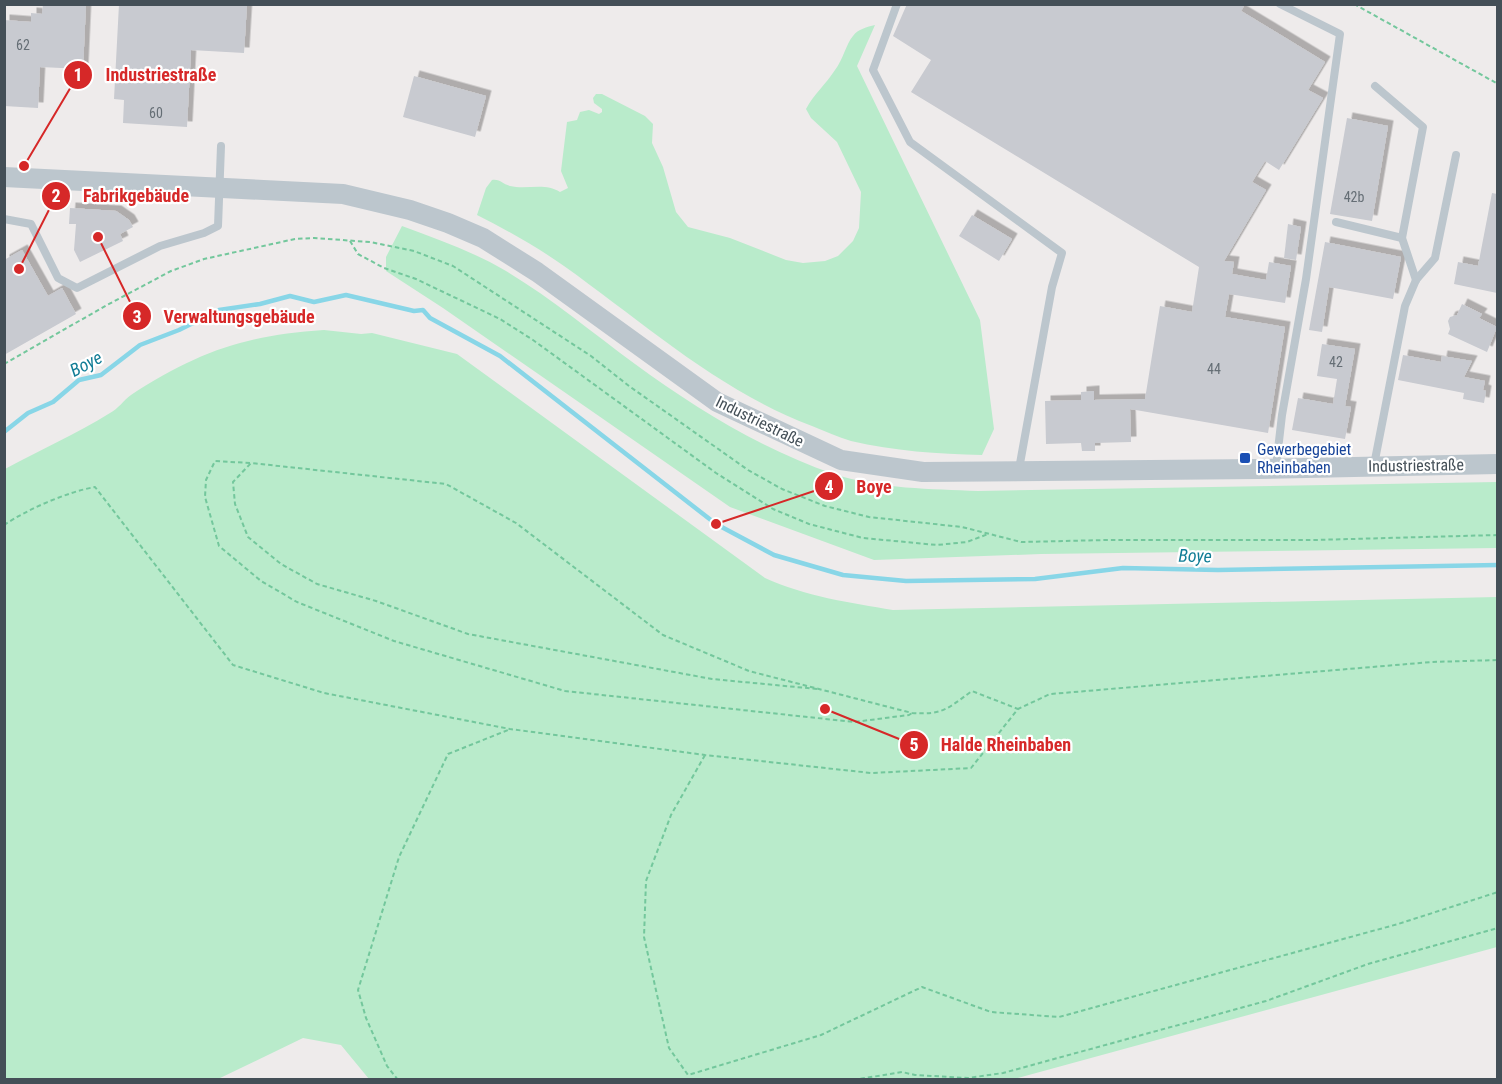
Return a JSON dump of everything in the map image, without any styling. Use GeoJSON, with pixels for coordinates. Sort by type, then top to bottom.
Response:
{"type":"FeatureCollection","features":[{"type":"Feature","properties":{"kind":"street","name":"Industriestraße"},"geometry":{"type":"LineString","coordinates":[[4,177],[344,194],[429,216],[483,238],[537,272],[717,402],[841,460],[923,472],[1497,464]]}},
{"type":"Feature","properties":{"kind":"lane"},"geometry":{"type":"LineString","coordinates":[[897,4],[873,70],[910,142],[1062,253],[1052,288],[1019,471]]}},
{"type":"Feature","properties":{"kind":"lane"},"geometry":{"type":"LineString","coordinates":[[1276,468],[1282,415],[1306,279],[1340,34],[1280,4]]}},
{"type":"Feature","properties":{"kind":"lane"},"geometry":{"type":"LineString","coordinates":[[1375,86],[1423,127],[1402,238],[1416,280]]}},
{"type":"Feature","properties":{"kind":"lane"},"geometry":{"type":"LineString","coordinates":[[4,219],[31,224],[58,278],[77,288],[160,246],[204,233],[218,225],[221,146]]}},
{"type":"Feature","properties":{"kind":"lane"},"geometry":{"type":"LineString","coordinates":[[1374,466],[1405,306],[1416,280],[1435,258],[1456,155]]}},
{"type":"Feature","properties":{"kind":"lane"},"geometry":{"type":"LineString","coordinates":[[1336,222],[1402,238]]}},
{"type":"Feature","properties":{"kind":"path"},"geometry":{"type":"LineString","coordinates":[[1354,4],[1497,84]]}},
{"type":"Feature","properties":{"kind":"path"},"geometry":{"type":"LineString","coordinates":[[350,241],[358,254],[384,268],[448,294],[508,324],[716,473],[773,508],[809,524],[862,538],[937,545],[967,542],[988,534]]}},
{"type":"Feature","properties":{"kind":"path"},"geometry":{"type":"LineString","coordinates":[[912,713],[854,722],[565,691],[394,641],[297,602],[261,581],[219,546],[205,497],[206,480],[215,461],[446,484],[516,523],[663,635],[749,671],[912,713],[935,714],[952,706],[972,691],[1018,709]]}},
{"type":"Feature","properties":{"kind":"path"},"geometry":{"type":"LineString","coordinates":[[251,463],[233,482],[235,504],[248,537],[281,564],[317,584],[376,601],[468,634],[712,679],[817,689]]}},
{"type":"Feature","properties":{"kind":"path"},"geometry":{"type":"LineString","coordinates":[[4,525],[61,497],[78,490],[95,487],[232,665],[324,693],[510,729],[705,755],[871,773],[971,768],[1018,709],[1050,693],[1432,662],[1497,660]]}},
{"type":"Feature","properties":{"kind":"path"},"geometry":{"type":"LineString","coordinates":[[398,1080],[387,1066],[366,1018],[358,990],[399,857],[448,754],[510,729]]}},
{"type":"Feature","properties":{"kind":"path"},"geometry":{"type":"LineString","coordinates":[[705,755],[671,815],[646,881],[644,937],[669,1048],[688,1075],[821,1035],[922,987],[991,1012],[1059,1017],[1387,927],[1497,892]]}},
{"type":"Feature","properties":{"kind":"path"},"geometry":{"type":"LineString","coordinates":[[853,1080],[902,1072],[915,1075],[968,1078],[1004,1073],[1266,1001],[1368,964],[1497,928]]}},
{"type":"Feature","properties":{"kind":"green space"},"geometry":{"type":"Polygon","coordinates":[[[875,25],[857,66],[980,320],[994,429],[982,455],[916,451],[851,441],[778,411],[745,394],[683,354],[554,259],[477,215],[486,188],[492,180],[516,187],[548,187],[560,192],[568,188],[561,171],[567,122],[577,120],[580,112],[589,110],[599,114],[602,112],[602,109],[594,103],[593,98],[596,94],[602,94],[645,116],[653,124],[652,143],[663,167],[676,212],[688,227],[730,238],[786,260],[803,263],[825,261],[838,256],[853,241],[859,228],[861,192],[837,142],[811,118],[806,109],[838,66],[853,36],[860,30],[875,25]]]}},
{"type":"Feature","properties":{"kind":"green space"},"geometry":{"type":"Polygon","coordinates":[[[402,226],[468,252],[523,281],[635,364],[730,427],[781,453],[851,479],[924,489],[978,491],[1497,482],[1497,548],[1041,554],[874,560],[730,507],[386,271],[386,257],[402,226]]]}},
{"type":"Feature","properties":{"kind":"green space"},"geometry":{"type":"Polygon","coordinates":[[[324,330],[372,333],[457,354],[765,578],[796,590],[828,598],[893,610],[1497,597],[1497,947],[1014,1079],[369,1079],[341,1045],[303,1038],[218,1079],[5,1079],[5,469],[97,421],[116,409],[131,395],[178,367],[246,341],[296,332],[324,330]]]}},
{"type":"Feature","properties":{"kind":"building"},"geometry":{"type":"Polygon","coordinates":[[[43,4],[86,4],[83,69],[40,67],[38,108],[4,106],[4,20],[31,22],[31,13],[42,14],[43,4]]]}},
{"type":"Feature","properties":{"kind":"building"},"geometry":{"type":"Polygon","coordinates":[[[119,4],[247,4],[244,53],[191,50],[187,127],[123,123],[124,100],[114,99],[119,4]]]}},
{"type":"Feature","properties":{"kind":"building"},"geometry":{"type":"Polygon","coordinates":[[[907,4],[1245,4],[1241,11],[1325,62],[1308,90],[1323,98],[1279,170],[1265,161],[1252,182],[1266,190],[1224,261],[1234,262],[1232,274],[1266,280],[1269,262],[1291,266],[1285,303],[1229,294],[1225,317],[1285,327],[1268,433],[1130,409],[1131,442],[1095,443],[1095,451],[1082,451],[1081,443],[1046,444],[1045,401],[1081,400],[1081,392],[1094,391],[1094,400],[1145,399],[1160,306],[1192,312],[1199,267],[911,92],[931,60],[893,36],[907,4]]]}},
{"type":"Feature","properties":{"kind":"building"},"geometry":{"type":"Polygon","coordinates":[[[414,76],[486,96],[475,137],[403,117],[414,76]]]}},
{"type":"Feature","properties":{"kind":"building"},"geometry":{"type":"Polygon","coordinates":[[[1347,118],[1388,126],[1372,221],[1330,214],[1347,118]]]}},
{"type":"Feature","properties":{"kind":"building"},"geometry":{"type":"Polygon","coordinates":[[[1492,193],[1497,194],[1497,293],[1454,284],[1458,262],[1478,266],[1492,193]]]}},
{"type":"Feature","properties":{"kind":"building"},"geometry":{"type":"Polygon","coordinates":[[[70,208],[116,211],[129,220],[133,227],[120,234],[123,241],[80,262],[74,250],[76,224],[69,224],[70,208]]]}},
{"type":"Feature","properties":{"kind":"building"},"geometry":{"type":"Polygon","coordinates":[[[972,215],[1012,239],[999,261],[959,236],[972,215]]]}},
{"type":"Feature","properties":{"kind":"building"},"geometry":{"type":"Polygon","coordinates":[[[1288,224],[1301,227],[1296,260],[1284,258],[1288,224]]]}},
{"type":"Feature","properties":{"kind":"building"},"geometry":{"type":"Polygon","coordinates":[[[1325,242],[1401,257],[1393,299],[1329,287],[1322,332],[1309,330],[1325,242]]]}},
{"type":"Feature","properties":{"kind":"building"},"geometry":{"type":"Polygon","coordinates":[[[22,250],[48,296],[62,288],[76,314],[4,355],[4,260],[22,250]]]}},
{"type":"Feature","properties":{"kind":"building"},"geometry":{"type":"Polygon","coordinates":[[[1462,304],[1482,314],[1479,318],[1497,327],[1487,352],[1448,334],[1450,329],[1448,321],[1450,317],[1457,315],[1462,304]]]}},
{"type":"Feature","properties":{"kind":"building"},"geometry":{"type":"Polygon","coordinates":[[[1322,344],[1355,349],[1345,406],[1351,407],[1345,439],[1292,430],[1298,398],[1333,404],[1337,379],[1317,376],[1322,344]]]}},
{"type":"Feature","properties":{"kind":"building"},"geometry":{"type":"Polygon","coordinates":[[[1403,355],[1441,362],[1442,356],[1472,361],[1464,377],[1485,381],[1484,403],[1463,399],[1464,393],[1398,380],[1403,355]]]}},
{"type":"Feature","properties":{"kind":"waterway","name":"Boye"},"geometry":{"type":"LineString","coordinates":[[4,432],[28,413],[53,402],[79,380],[101,375],[140,345],[179,330],[219,310],[260,304],[290,296],[314,302],[346,295],[414,311],[423,310],[430,318],[500,356],[716,524],[774,555],[843,575],[906,581],[1035,579],[1123,568],[1218,570],[1498,565]]}},
{"type":"Feature","properties":{"kind":"place","name":"Industriestraße"},"geometry":{"type":"Point","coordinates":[24,166]}},
{"type":"Feature","properties":{"kind":"place","name":"Verwaltungsgebäude"},"geometry":{"type":"Point","coordinates":[98,237]}},
{"type":"Feature","properties":{"kind":"place","name":"Fabrikgebäude"},"geometry":{"type":"Point","coordinates":[19,269]}},
{"type":"Feature","properties":{"kind":"place","name":"Gewerbegebiet Rheinbaben"},"geometry":{"type":"Point","coordinates":[1245,458]}},
{"type":"Feature","properties":{"kind":"place","name":"Boye"},"geometry":{"type":"Point","coordinates":[716,524]}},
{"type":"Feature","properties":{"kind":"place","name":"Halde Rheinbaben"},"geometry":{"type":"Point","coordinates":[825,709]}}]}
